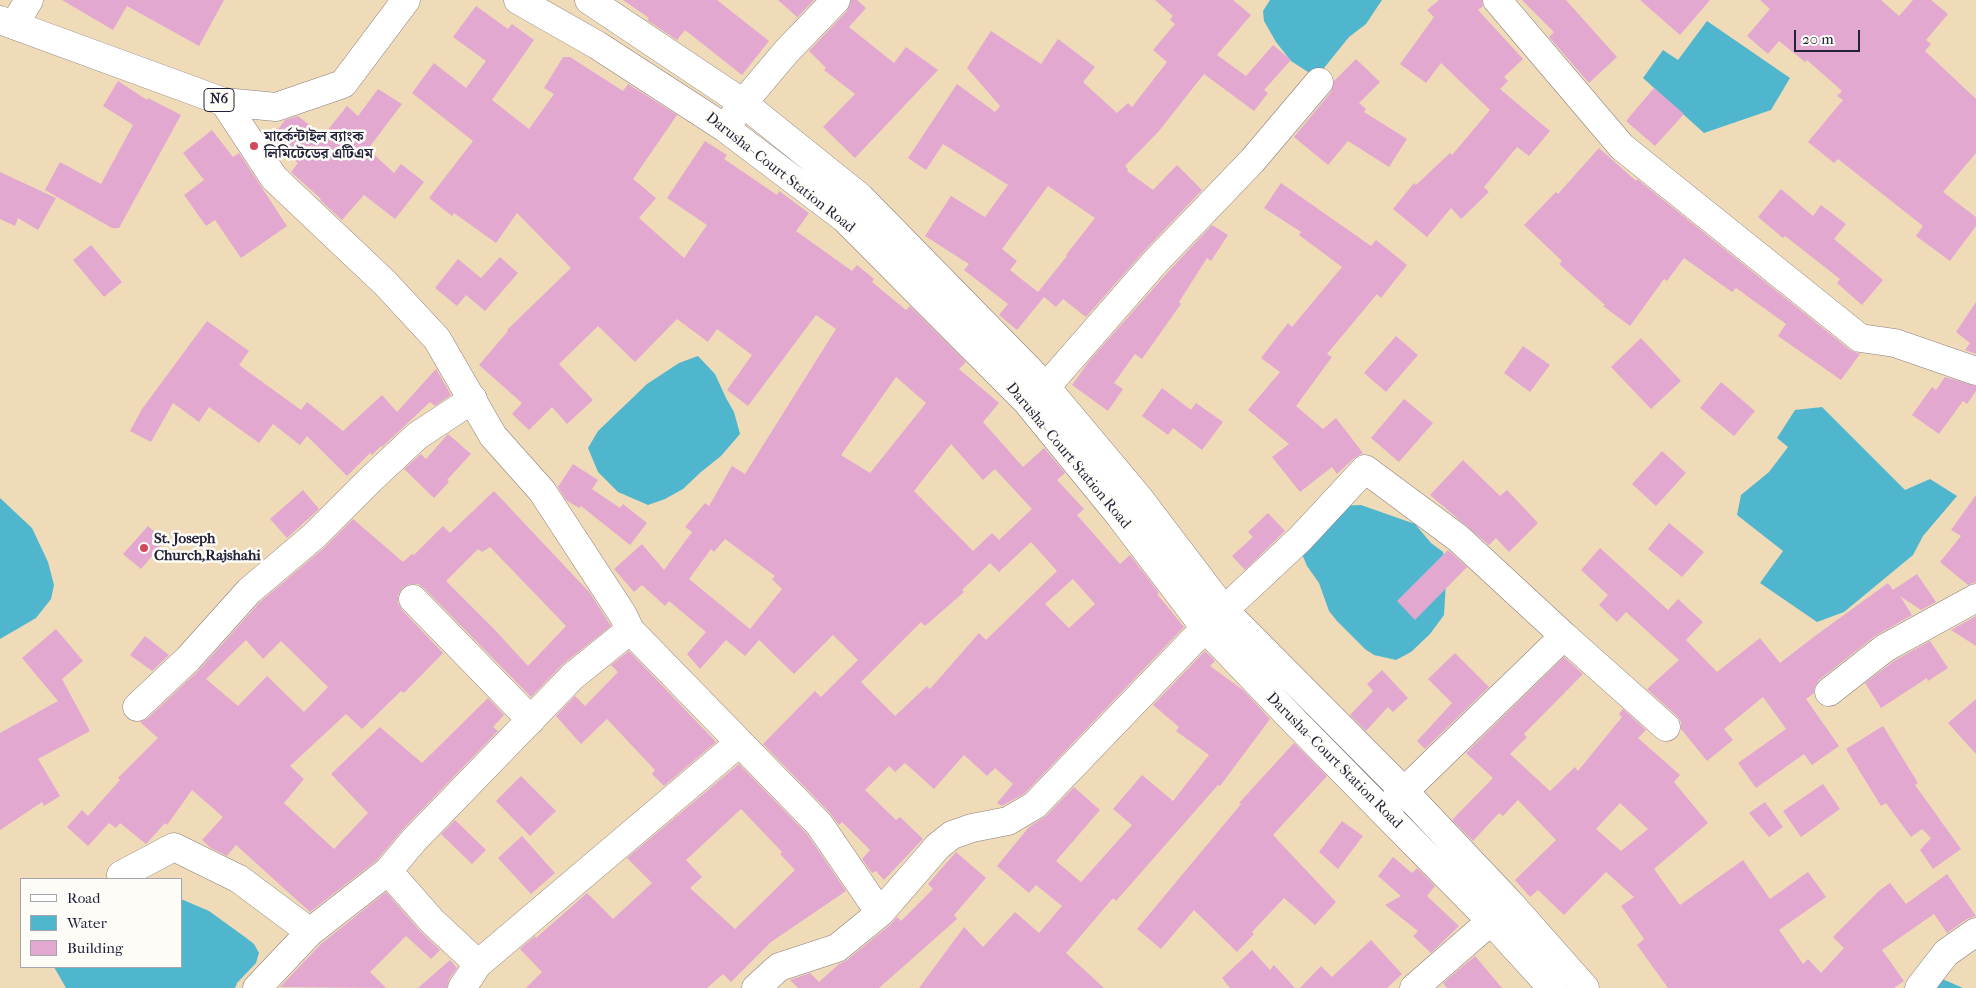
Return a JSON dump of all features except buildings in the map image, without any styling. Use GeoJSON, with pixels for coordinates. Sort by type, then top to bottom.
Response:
{"type":"FeatureCollection","features":[{"type":"Feature","properties":{"kind":"main road"},"geometry":{"type":"LineString","coordinates":[[7,22],[29,0]]}},
{"type":"Feature","properties":{"kind":"main road","name":"N6"},"geometry":{"type":"LineString","coordinates":[[7,22],[224,102],[276,107],[343,84],[406,0]]}},
{"type":"Feature","properties":{"kind":"main road","name":"Darusha- Court Station Road"},"geometry":{"type":"LineString","coordinates":[[518,0],[597,45],[725,128],[844,218],[1036,394]]}},
{"type":"Feature","properties":{"kind":"main road","name":"Darusha- Court Station Road"},"geometry":{"type":"LineString","coordinates":[[589,0],[743,102],[860,197],[1036,394],[1120,516],[1214,619],[1296,723],[1384,812],[1585,988]]}},
{"type":"Feature","properties":{"kind":"main road"},"geometry":{"type":"LineString","coordinates":[[725,128],[743,102],[786,52],[836,0]]}},
{"type":"Feature","properties":{"kind":"main road"},"geometry":{"type":"LineString","coordinates":[[1497,0],[1622,147],[1860,338],[1895,343],[1976,371]]}},
{"type":"Feature","properties":{"kind":"main road"},"geometry":{"type":"LineString","coordinates":[[1036,394],[1156,261],[1252,161],[1319,82]]}},
{"type":"Feature","properties":{"kind":"main road"},"geometry":{"type":"LineString","coordinates":[[224,102],[274,178],[385,283],[437,339],[493,436],[542,491],[623,615],[630,630],[819,824],[880,913]]}},
{"type":"Feature","properties":{"kind":"main road"},"geometry":{"type":"LineString","coordinates":[[137,707],[188,659],[249,591],[314,536],[417,436],[472,399]]}},
{"type":"Feature","properties":{"kind":"main road"},"geometry":{"type":"LineString","coordinates":[[756,988],[779,966],[836,948],[880,913],[938,846],[952,835],[972,828],[1008,820],[1035,805],[1214,619],[1300,539],[1365,469],[1458,538],[1666,727]]}},
{"type":"Feature","properties":{"kind":"main road"},"geometry":{"type":"LineString","coordinates":[[1830,692],[1884,648],[1976,598]]}},
{"type":"Feature","properties":{"kind":"main road"},"geometry":{"type":"LineString","coordinates":[[413,599],[531,720]]}},
{"type":"Feature","properties":{"kind":"main road","name":"Darusha- Court Station Road"},"geometry":{"type":"LineString","coordinates":[[1214,619],[1404,791],[1500,912],[1552,988]]}},
{"type":"Feature","properties":{"kind":"main road"},"geometry":{"type":"LineString","coordinates":[[258,988],[310,932],[388,871],[414,840],[573,676],[630,630]]}},
{"type":"Feature","properties":{"kind":"main road"},"geometry":{"type":"LineString","coordinates":[[1384,812],[1564,636]]}},
{"type":"Feature","properties":{"kind":"main road"},"geometry":{"type":"LineString","coordinates":[[462,988],[478,964],[739,743]]}},
{"type":"Feature","properties":{"kind":"main road"},"geometry":{"type":"LineString","coordinates":[[121,875],[174,847],[239,879],[310,932]]}},
{"type":"Feature","properties":{"kind":"main road"},"geometry":{"type":"LineString","coordinates":[[388,871],[432,922],[478,964]]}},
{"type":"Feature","properties":{"kind":"main road"},"geometry":{"type":"LineString","coordinates":[[1414,988],[1500,912]]}},
{"type":"Feature","properties":{"kind":"main road"},"geometry":{"type":"LineString","coordinates":[[1920,988],[1946,953],[1976,932]]}},
{"type":"Feature","properties":{"kind":"water"},"geometry":{"type":"Polygon","coordinates":[[[1270,0],[1382,0],[1366,24],[1349,37],[1320,73],[1308,72],[1291,61],[1276,42],[1264,21],[1263,11],[1270,0]]]}},
{"type":"Feature","properties":{"kind":"water"},"geometry":{"type":"Polygon","coordinates":[[[1707,21],[1790,78],[1771,110],[1704,133],[1643,78],[1663,50],[1678,60],[1707,21]]]}},
{"type":"Feature","properties":{"kind":"water"},"geometry":{"type":"Polygon","coordinates":[[[698,356],[715,374],[734,412],[740,434],[721,456],[683,489],[665,499],[648,505],[618,492],[598,472],[588,448],[598,431],[647,384],[679,363],[698,356]]]}},
{"type":"Feature","properties":{"kind":"water"},"geometry":{"type":"Polygon","coordinates":[[[1822,407],[1905,490],[1930,479],[1957,496],[1923,536],[1913,555],[1844,612],[1817,622],[1760,583],[1783,551],[1737,515],[1741,495],[1769,472],[1788,447],[1777,438],[1795,410],[1822,407]]]}},
{"type":"Feature","properties":{"kind":"water"},"geometry":{"type":"Polygon","coordinates":[[[0,498],[32,528],[48,562],[54,585],[51,599],[36,618],[0,639],[0,498]]]}},
{"type":"Feature","properties":{"kind":"water"},"geometry":{"type":"Polygon","coordinates":[[[1361,505],[1415,524],[1431,543],[1443,552],[1447,566],[1444,615],[1430,634],[1411,652],[1396,660],[1374,655],[1365,649],[1337,621],[1329,611],[1319,583],[1307,566],[1300,549],[1338,506],[1361,505]]]}},
{"type":"Feature","properties":{"kind":"water"},"geometry":{"type":"Polygon","coordinates":[[[182,899],[209,911],[254,944],[259,953],[256,963],[237,983],[235,988],[66,988],[55,968],[182,968],[182,899]]]}},
{"type":"Feature","properties":{"kind":"water"},"geometry":{"type":"Polygon","coordinates":[[[1940,978],[1963,988],[1933,988],[1940,978]]]}},
{"type":"Feature","properties":{"kind":"place","name":"মার্কেন্টাইল ব্যাংক লিমিটেডের এটিএম"},"geometry":{"type":"Point","coordinates":[254,146]}},
{"type":"Feature","properties":{"kind":"place","name":"St. Joseph Church,Rajshahi"},"geometry":{"type":"Point","coordinates":[144,548]}}]}
